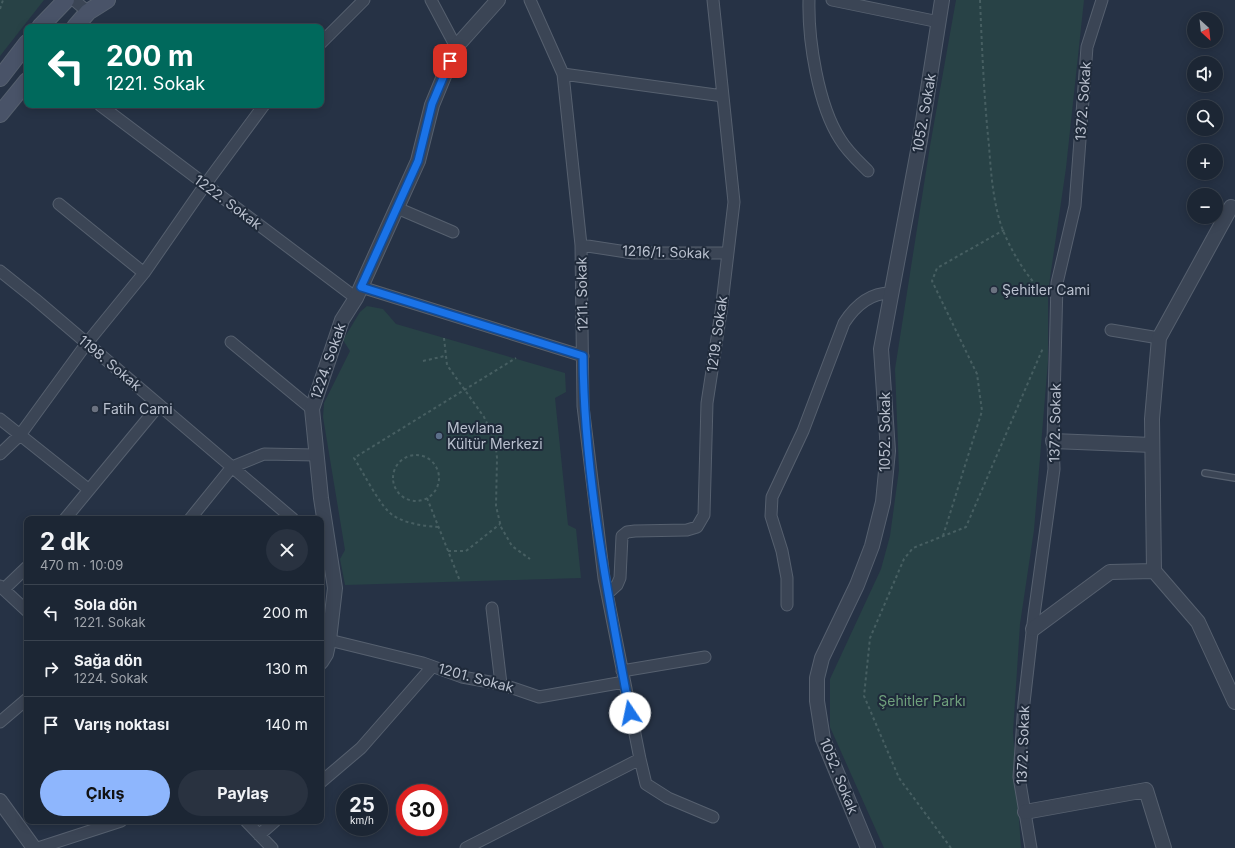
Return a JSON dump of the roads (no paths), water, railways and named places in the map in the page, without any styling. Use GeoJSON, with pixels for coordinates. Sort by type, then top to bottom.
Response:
{"type":"FeatureCollection","features":[{"type":"Feature","properties":{"kind":"main road"},"geometry":{"type":"LineString","coordinates":[[43,24],[66,0]]}},
{"type":"Feature","properties":{"kind":"main road"},"geometry":{"type":"LineString","coordinates":[[78,24],[88,12],[107,0]]}},
{"type":"Feature","properties":{"kind":"main road"},"geometry":{"type":"LineString","coordinates":[[0,78],[24,47]]}},
{"type":"Feature","properties":{"kind":"main road"},"geometry":{"type":"LineString","coordinates":[[0,114],[24,85]]}},
{"type":"Feature","properties":{"kind":"street"},"geometry":{"type":"LineString","coordinates":[[74,0],[88,12]]}},
{"type":"Feature","properties":{"kind":"street"},"geometry":{"type":"LineString","coordinates":[[324,40],[364,0]]}},
{"type":"Feature","properties":{"kind":"street"},"geometry":{"type":"LineString","coordinates":[[432,0],[456,47]]}},
{"type":"Feature","properties":{"kind":"street","name":"1224. Sokak"},"geometry":{"type":"LineString","coordinates":[[322,516],[312,409],[342,320],[359,293],[418,161],[432,104],[456,47],[498,0]]}},
{"type":"Feature","properties":{"kind":"street","name":"1211. Sokak"},"geometry":{"type":"LineString","coordinates":[[530,0],[563,74],[581,245],[583,406],[607,594],[640,760],[646,784],[668,798],[713,817]]}},
{"type":"Feature","properties":{"kind":"street","name":"1219. Sokak"},"geometry":{"type":"LineString","coordinates":[[607,594],[617,585],[620,578],[622,536],[627,532],[635,531],[687,530],[696,527],[704,515],[707,403],[734,202],[713,0]]}},
{"type":"Feature","properties":{"kind":"street"},"geometry":{"type":"LineString","coordinates":[[809,0],[808,17],[813,59],[828,114],[839,138],[854,158],[868,171]]}},
{"type":"Feature","properties":{"kind":"street"},"geometry":{"type":"LineString","coordinates":[[832,0],[938,22]]}},
{"type":"Feature","properties":{"kind":"street","name":"1052. Sokak"},"geometry":{"type":"LineString","coordinates":[[868,848],[823,739],[817,702],[817,678],[822,658],[857,585],[870,552],[884,502],[888,451],[881,349],[890,293],[920,140],[942,0]]}},
{"type":"Feature","properties":{"kind":"street","name":"1372. Sokak"},"geometry":{"type":"LineString","coordinates":[[1030,848],[1019,777],[1024,703],[1054,469],[1053,441],[1057,283],[1074,206],[1087,48],[1102,0]]}},
{"type":"Feature","properties":{"kind":"street"},"geometry":{"type":"LineString","coordinates":[[563,74],[723,96]]}},
{"type":"Feature","properties":{"kind":"street","name":"1222. Sokak"},"geometry":{"type":"LineString","coordinates":[[104,108],[205,184],[359,293],[583,356]]}},
{"type":"Feature","properties":{"kind":"street"},"geometry":{"type":"LineString","coordinates":[[0,454],[20,435],[87,343],[144,273],[205,184],[262,108]]}},
{"type":"Feature","properties":{"kind":"street"},"geometry":{"type":"LineString","coordinates":[[59,204],[144,273]]}},
{"type":"Feature","properties":{"kind":"street"},"geometry":{"type":"LineString","coordinates":[[1231,207],[1158,338],[1152,419],[1152,444],[1154,571],[1198,622],[1235,702]]}},
{"type":"Feature","properties":{"kind":"street"},"geometry":{"type":"LineString","coordinates":[[397,208],[453,232]]}},
{"type":"Feature","properties":{"kind":"street","name":"1216/1. Sokak"},"geometry":{"type":"LineString","coordinates":[[581,245],[633,253],[728,253]]}},
{"type":"Feature","properties":{"kind":"street","name":"1198. Sokak"},"geometry":{"type":"LineString","coordinates":[[0,272],[87,343],[289,516]]}},
{"type":"Feature","properties":{"kind":"street"},"geometry":{"type":"LineString","coordinates":[[787,605],[787,578],[782,551],[771,516],[772,497],[803,431],[844,323],[855,309],[869,298],[880,294],[890,293]]}},
{"type":"Feature","properties":{"kind":"street"},"geometry":{"type":"LineString","coordinates":[[1110,330],[1158,338]]}},
{"type":"Feature","properties":{"kind":"street"},"geometry":{"type":"LineString","coordinates":[[231,342],[312,409]]}},
{"type":"Feature","properties":{"kind":"street"},"geometry":{"type":"LineString","coordinates":[[67,516],[159,404]]}},
{"type":"Feature","properties":{"kind":"street"},"geometry":{"type":"LineString","coordinates":[[0,419],[88,489]]}},
{"type":"Feature","properties":{"kind":"street"},"geometry":{"type":"LineString","coordinates":[[1053,441],[1152,444]]}},
{"type":"Feature","properties":{"kind":"street"},"geometry":{"type":"LineString","coordinates":[[192,516],[232,467],[264,454],[316,455]]}},
{"type":"Feature","properties":{"kind":"street","name":"1224. Sokak"},"geometry":{"type":"LineString","coordinates":[[324,536],[335,588],[329,640],[324,657]]}},
{"type":"Feature","properties":{"kind":"street"},"geometry":{"type":"LineString","coordinates":[[24,570],[2,588],[24,608]]}},
{"type":"Feature","properties":{"kind":"street"},"geometry":{"type":"LineString","coordinates":[[1033,629],[1110,572],[1154,571]]}},
{"type":"Feature","properties":{"kind":"street"},"geometry":{"type":"LineString","coordinates":[[492,608],[501,684]]}},
{"type":"Feature","properties":{"kind":"street","name":"1201. Sokak"},"geometry":{"type":"LineString","coordinates":[[329,640],[432,666],[462,677],[501,684],[539,697],[624,682]]}},
{"type":"Feature","properties":{"kind":"street"},"geometry":{"type":"LineString","coordinates":[[622,671],[705,657]]}},
{"type":"Feature","properties":{"kind":"street"},"geometry":{"type":"LineString","coordinates":[[324,779],[361,748],[432,666]]}},
{"type":"Feature","properties":{"kind":"street"},"geometry":{"type":"LineString","coordinates":[[0,722],[24,701]]}},
{"type":"Feature","properties":{"kind":"street"},"geometry":{"type":"LineString","coordinates":[[466,848],[640,760]]}},
{"type":"Feature","properties":{"kind":"street"},"geometry":{"type":"LineString","coordinates":[[1024,812],[1146,790],[1164,848]]}},
{"type":"Feature","properties":{"kind":"street"},"geometry":{"type":"LineString","coordinates":[[0,801],[34,848]]}},
{"type":"Feature","properties":{"kind":"street"},"geometry":{"type":"LineString","coordinates":[[38,848],[112,824]]}},
{"type":"Feature","properties":{"kind":"street"},"geometry":{"type":"LineString","coordinates":[[249,824],[272,848]]}},
{"type":"Feature","properties":{"kind":"street"},"geometry":{"type":"LineString","coordinates":[[259,835],[272,824]]}},
{"type":"Feature","properties":{"kind":"lane"},"geometry":{"type":"LineString","coordinates":[[1205,473],[1235,478]]}},
{"type":"Feature","properties":{"kind":"place","name":"Şehitler Cami"},"geometry":{"type":"Point","coordinates":[994,290]}},
{"type":"Feature","properties":{"kind":"place","name":"Fatih Cami"},"geometry":{"type":"Point","coordinates":[95,409]}},
{"type":"Feature","properties":{"kind":"place","name":"Mevlana Kültür Merkezi"},"geometry":{"type":"Point","coordinates":[439,436]}},
{"type":"Feature","properties":{"kind":"park label","name":"Şehitler Parkı"},"geometry":{"type":"Point","coordinates":[922,701]}}]}
